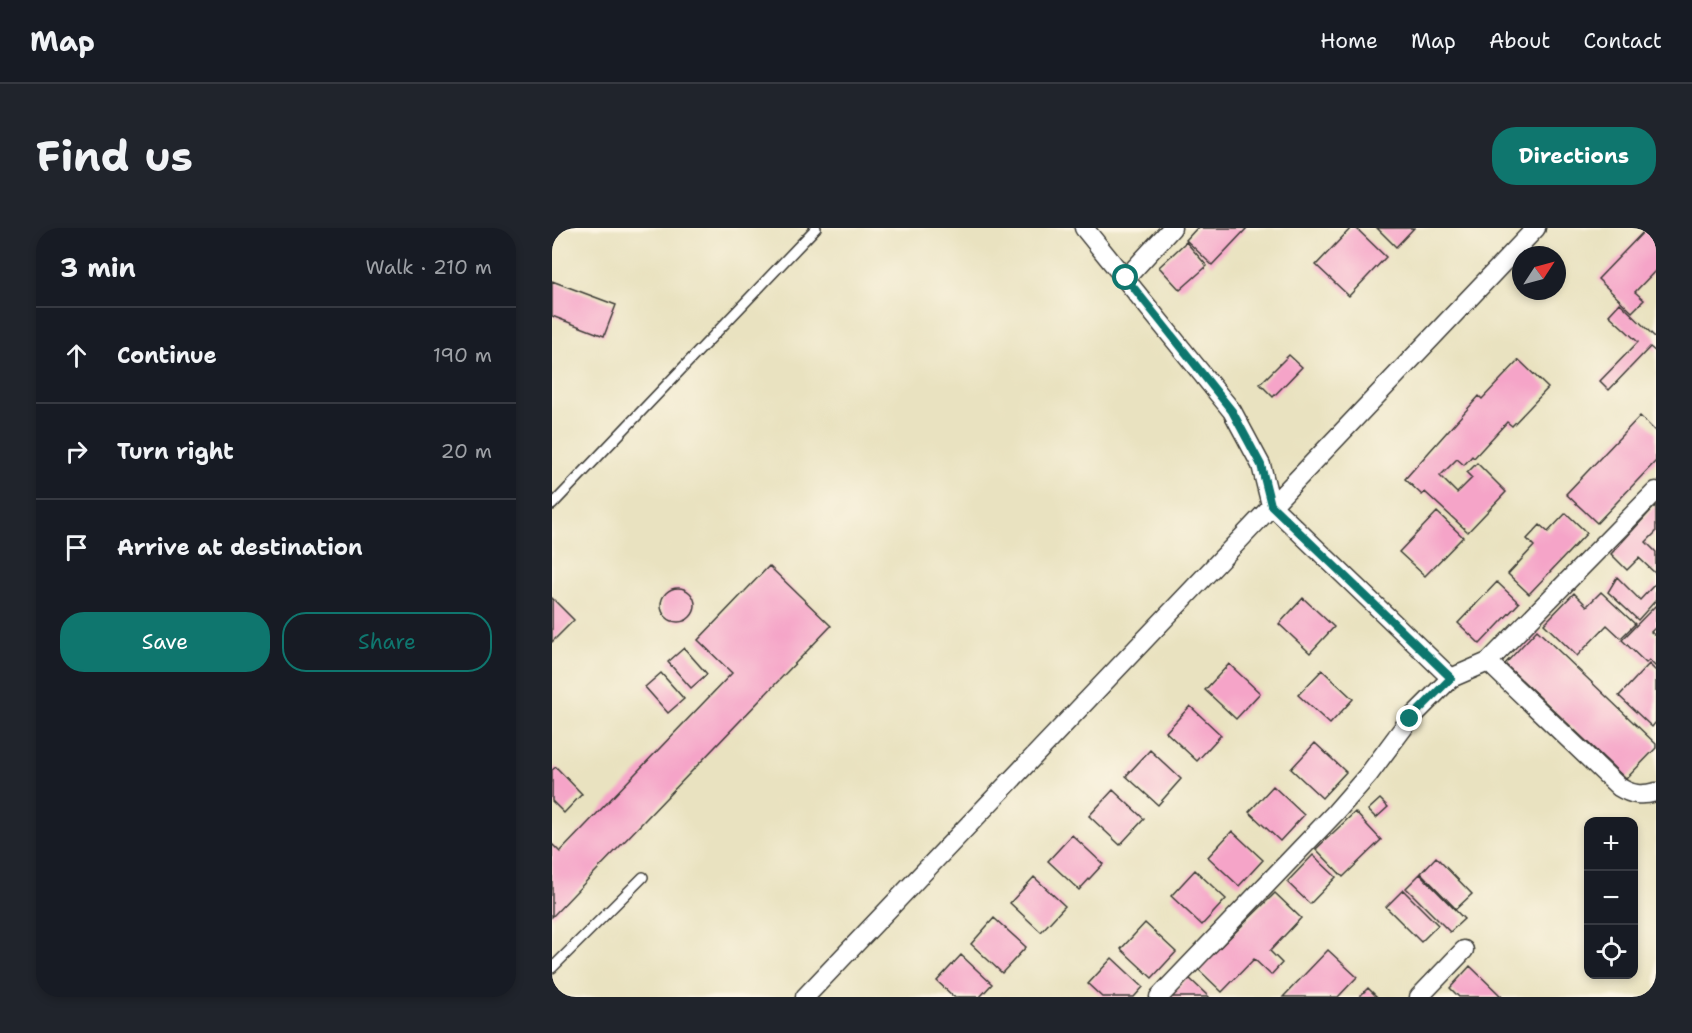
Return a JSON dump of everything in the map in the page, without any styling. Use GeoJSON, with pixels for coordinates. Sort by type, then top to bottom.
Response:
{"type":"FeatureCollection","features":[{"type":"Feature","properties":{"kind":"street"},"geometry":{"type":"LineString","coordinates":[[1084,228],[1232,411],[1261,465],[1271,505],[1451,678]]}},
{"type":"Feature","properties":{"kind":"street"},"geometry":{"type":"LineString","coordinates":[[1126,278],[1172,228]]}},
{"type":"Feature","properties":{"kind":"street"},"geometry":{"type":"LineString","coordinates":[[805,997],[1536,228]]}},
{"type":"Feature","properties":{"kind":"street"},"geometry":{"type":"LineString","coordinates":[[1159,997],[1335,813],[1370,774],[1410,719],[1451,678],[1488,662],[1656,491]]}},
{"type":"Feature","properties":{"kind":"street"},"geometry":{"type":"LineString","coordinates":[[1488,662],[1619,787],[1630,794],[1643,795],[1656,792]]}},
{"type":"Feature","properties":{"kind":"street"},"geometry":{"type":"LineString","coordinates":[[1419,997],[1464,950]]}},
{"type":"Feature","properties":{"kind":"lane"},"geometry":{"type":"LineString","coordinates":[[552,505],[816,228]]}},
{"type":"Feature","properties":{"kind":"lane"},"geometry":{"type":"LineString","coordinates":[[552,968],[643,877]]}},
{"type":"Feature","properties":{"kind":"building"},"geometry":{"type":"Polygon","coordinates":[[[1197,228],[1247,228],[1212,265],[1186,240],[1197,228]]]}},
{"type":"Feature","properties":{"kind":"building"},"geometry":{"type":"Polygon","coordinates":[[[1351,228],[1356,228],[1386,257],[1349,296],[1316,265],[1351,228]]]}},
{"type":"Feature","properties":{"kind":"building"},"geometry":{"type":"Polygon","coordinates":[[[1377,228],[1414,228],[1396,247],[1377,228]]]}},
{"type":"Feature","properties":{"kind":"building"},"geometry":{"type":"Polygon","coordinates":[[[1647,228],[1656,228],[1656,270],[1635,292],[1644,300],[1632,312],[1598,279],[1647,228]]]}},
{"type":"Feature","properties":{"kind":"building"},"geometry":{"type":"Polygon","coordinates":[[[1186,242],[1207,266],[1180,290],[1159,267],[1186,242]]]}},
{"type":"Feature","properties":{"kind":"building"},"geometry":{"type":"Polygon","coordinates":[[[552,281],[616,305],[604,336],[552,316],[552,281]]]}},
{"type":"Feature","properties":{"kind":"building"},"geometry":{"type":"Polygon","coordinates":[[[1620,303],[1656,338],[1656,352],[1650,347],[1609,390],[1600,381],[1638,342],[1609,315],[1620,303]]]}},
{"type":"Feature","properties":{"kind":"building"},"geometry":{"type":"Polygon","coordinates":[[[1289,355],[1302,367],[1273,397],[1260,384],[1289,355]]]}},
{"type":"Feature","properties":{"kind":"building"},"geometry":{"type":"Polygon","coordinates":[[[1519,360],[1548,388],[1512,426],[1507,422],[1474,458],[1472,456],[1464,465],[1457,459],[1440,476],[1457,493],[1472,478],[1467,473],[1477,463],[1506,492],[1468,532],[1425,492],[1422,495],[1405,479],[1479,396],[1482,399],[1519,360]]]}},
{"type":"Feature","properties":{"kind":"building"},"geometry":{"type":"Polygon","coordinates":[[[1640,416],[1656,432],[1656,461],[1597,523],[1566,494],[1640,416]]]}},
{"type":"Feature","properties":{"kind":"building"},"geometry":{"type":"Polygon","coordinates":[[[1656,505],[1656,532],[1646,542],[1656,552],[1656,574],[1639,558],[1627,570],[1611,554],[1656,505]]]}},
{"type":"Feature","properties":{"kind":"building"},"geometry":{"type":"Polygon","coordinates":[[[1437,512],[1463,537],[1425,576],[1399,552],[1437,512]]]}},
{"type":"Feature","properties":{"kind":"building"},"geometry":{"type":"Polygon","coordinates":[[[1566,513],[1587,533],[1529,594],[1508,574],[1534,546],[1527,539],[1540,525],[1548,532],[1566,513]]]}},
{"type":"Feature","properties":{"kind":"building"},"geometry":{"type":"Polygon","coordinates":[[[769,566],[831,626],[552,917],[552,844],[560,852],[732,673],[698,640],[769,566]]]}},
{"type":"Feature","properties":{"kind":"building"},"geometry":{"type":"Polygon","coordinates":[[[1617,577],[1640,600],[1656,583],[1656,600],[1638,620],[1608,592],[1617,577]]]}},
{"type":"Feature","properties":{"kind":"building"},"geometry":{"type":"Polygon","coordinates":[[[1497,582],[1519,603],[1480,644],[1458,623],[1497,582]]]}},
{"type":"Feature","properties":{"kind":"building"},"geometry":{"type":"Polygon","coordinates":[[[678,588],[690,593],[695,605],[690,617],[678,622],[666,617],[661,605],[666,593],[678,588]]]}},
{"type":"Feature","properties":{"kind":"building"},"geometry":{"type":"Polygon","coordinates":[[[1601,592],[1635,624],[1621,638],[1607,625],[1577,656],[1544,624],[1574,593],[1587,606],[1601,592]]]}},
{"type":"Feature","properties":{"kind":"building"},"geometry":{"type":"Polygon","coordinates":[[[552,598],[574,620],[552,642],[552,598]]]}},
{"type":"Feature","properties":{"kind":"building"},"geometry":{"type":"Polygon","coordinates":[[[1303,598],[1334,627],[1310,653],[1279,624],[1303,598]]]}},
{"type":"Feature","properties":{"kind":"building"},"geometry":{"type":"Polygon","coordinates":[[[1656,605],[1656,627],[1651,632],[1656,636],[1656,667],[1649,660],[1646,663],[1622,640],[1656,605]]]}},
{"type":"Feature","properties":{"kind":"building"},"geometry":{"type":"Polygon","coordinates":[[[1537,630],[1656,744],[1656,748],[1626,779],[1505,664],[1537,630]]]}},
{"type":"Feature","properties":{"kind":"building"},"geometry":{"type":"Polygon","coordinates":[[[684,648],[707,674],[691,688],[668,662],[684,648]]]}},
{"type":"Feature","properties":{"kind":"building"},"geometry":{"type":"Polygon","coordinates":[[[1229,664],[1260,693],[1236,719],[1205,690],[1229,664]]]}},
{"type":"Feature","properties":{"kind":"building"},"geometry":{"type":"Polygon","coordinates":[[[1649,664],[1656,671],[1656,722],[1652,727],[1619,696],[1649,664]]]}},
{"type":"Feature","properties":{"kind":"building"},"geometry":{"type":"Polygon","coordinates":[[[1322,670],[1353,699],[1330,724],[1298,695],[1322,670]]]}},
{"type":"Feature","properties":{"kind":"building"},"geometry":{"type":"Polygon","coordinates":[[[661,673],[684,699],[668,713],[645,687],[661,673]]]}},
{"type":"Feature","properties":{"kind":"building"},"geometry":{"type":"Polygon","coordinates":[[[1190,706],[1221,735],[1197,761],[1166,732],[1190,706]]]}},
{"type":"Feature","properties":{"kind":"building"},"geometry":{"type":"Polygon","coordinates":[[[1315,743],[1346,772],[1322,798],[1291,769],[1315,743]]]}},
{"type":"Feature","properties":{"kind":"building"},"geometry":{"type":"Polygon","coordinates":[[[1150,750],[1181,779],[1158,805],[1126,776],[1150,750]]]}},
{"type":"Feature","properties":{"kind":"building"},"geometry":{"type":"Polygon","coordinates":[[[556,767],[582,794],[564,813],[552,801],[552,770],[556,767]]]}},
{"type":"Feature","properties":{"kind":"building"},"geometry":{"type":"Polygon","coordinates":[[[1273,786],[1304,815],[1280,841],[1249,812],[1273,786]]]}},
{"type":"Feature","properties":{"kind":"building"},"geometry":{"type":"Polygon","coordinates":[[[1113,790],[1144,819],[1120,845],[1089,816],[1113,790]]]}},
{"type":"Feature","properties":{"kind":"building"},"geometry":{"type":"Polygon","coordinates":[[[1380,799],[1388,807],[1376,818],[1368,810],[1380,799]]]}},
{"type":"Feature","properties":{"kind":"building"},"geometry":{"type":"Polygon","coordinates":[[[1355,812],[1381,840],[1343,877],[1316,849],[1355,812]]]}},
{"type":"Feature","properties":{"kind":"building"},"geometry":{"type":"Polygon","coordinates":[[[1232,831],[1263,860],[1239,886],[1208,857],[1232,831]]]}},
{"type":"Feature","properties":{"kind":"building"},"geometry":{"type":"Polygon","coordinates":[[[1072,835],[1103,864],[1079,890],[1048,861],[1072,835]]]}},
{"type":"Feature","properties":{"kind":"building"},"geometry":{"type":"Polygon","coordinates":[[[1313,855],[1336,877],[1310,904],[1287,882],[1313,855]]]}},
{"type":"Feature","properties":{"kind":"building"},"geometry":{"type":"Polygon","coordinates":[[[1436,857],[1472,894],[1456,909],[1421,873],[1436,857]]]}},
{"type":"Feature","properties":{"kind":"building"},"geometry":{"type":"Polygon","coordinates":[[[1195,870],[1226,899],[1202,925],[1171,896],[1195,870]]]}},
{"type":"Feature","properties":{"kind":"building"},"geometry":{"type":"Polygon","coordinates":[[[1420,874],[1464,919],[1450,932],[1406,888],[1420,874]]]}},
{"type":"Feature","properties":{"kind":"building"},"geometry":{"type":"Polygon","coordinates":[[[1034,877],[1065,906],[1041,932],[1010,903],[1034,877]]]}},
{"type":"Feature","properties":{"kind":"building"},"geometry":{"type":"Polygon","coordinates":[[[1403,890],[1438,925],[1421,942],[1386,907],[1403,890]]]}},
{"type":"Feature","properties":{"kind":"building"},"geometry":{"type":"Polygon","coordinates":[[[1275,893],[1301,918],[1270,951],[1282,963],[1271,975],[1254,959],[1222,992],[1198,969],[1275,893]]]}},
{"type":"Feature","properties":{"kind":"building"},"geometry":{"type":"Polygon","coordinates":[[[994,918],[1026,947],[1002,973],[971,944],[994,918]]]}},
{"type":"Feature","properties":{"kind":"building"},"geometry":{"type":"Polygon","coordinates":[[[1145,923],[1176,952],[1152,978],[1121,949],[1145,923]]]}},
{"type":"Feature","properties":{"kind":"building"},"geometry":{"type":"Polygon","coordinates":[[[1328,950],[1357,977],[1338,997],[1283,997],[1328,950]]]}},
{"type":"Feature","properties":{"kind":"building"},"geometry":{"type":"Polygon","coordinates":[[[961,955],[992,984],[980,997],[954,997],[937,981],[961,955]]]}},
{"type":"Feature","properties":{"kind":"building"},"geometry":{"type":"Polygon","coordinates":[[[1112,958],[1143,987],[1134,997],[1102,997],[1088,984],[1112,958]]]}},
{"type":"Feature","properties":{"kind":"building"},"geometry":{"type":"Polygon","coordinates":[[[1470,966],[1502,997],[1459,997],[1450,988],[1470,966]]]}},
{"type":"Feature","properties":{"kind":"building"},"geometry":{"type":"Polygon","coordinates":[[[1188,977],[1209,997],[1169,997],[1188,977]]]}},
{"type":"Feature","properties":{"kind":"building"},"geometry":{"type":"Polygon","coordinates":[[[1368,988],[1377,997],[1359,997],[1368,988]]]}},
{"type":"Feature","properties":{"kind":"route"},"geometry":{"type":"LineString","coordinates":[[1126,278],[1232,411],[1261,465],[1271,505],[1451,678],[1410,719]]}}]}
